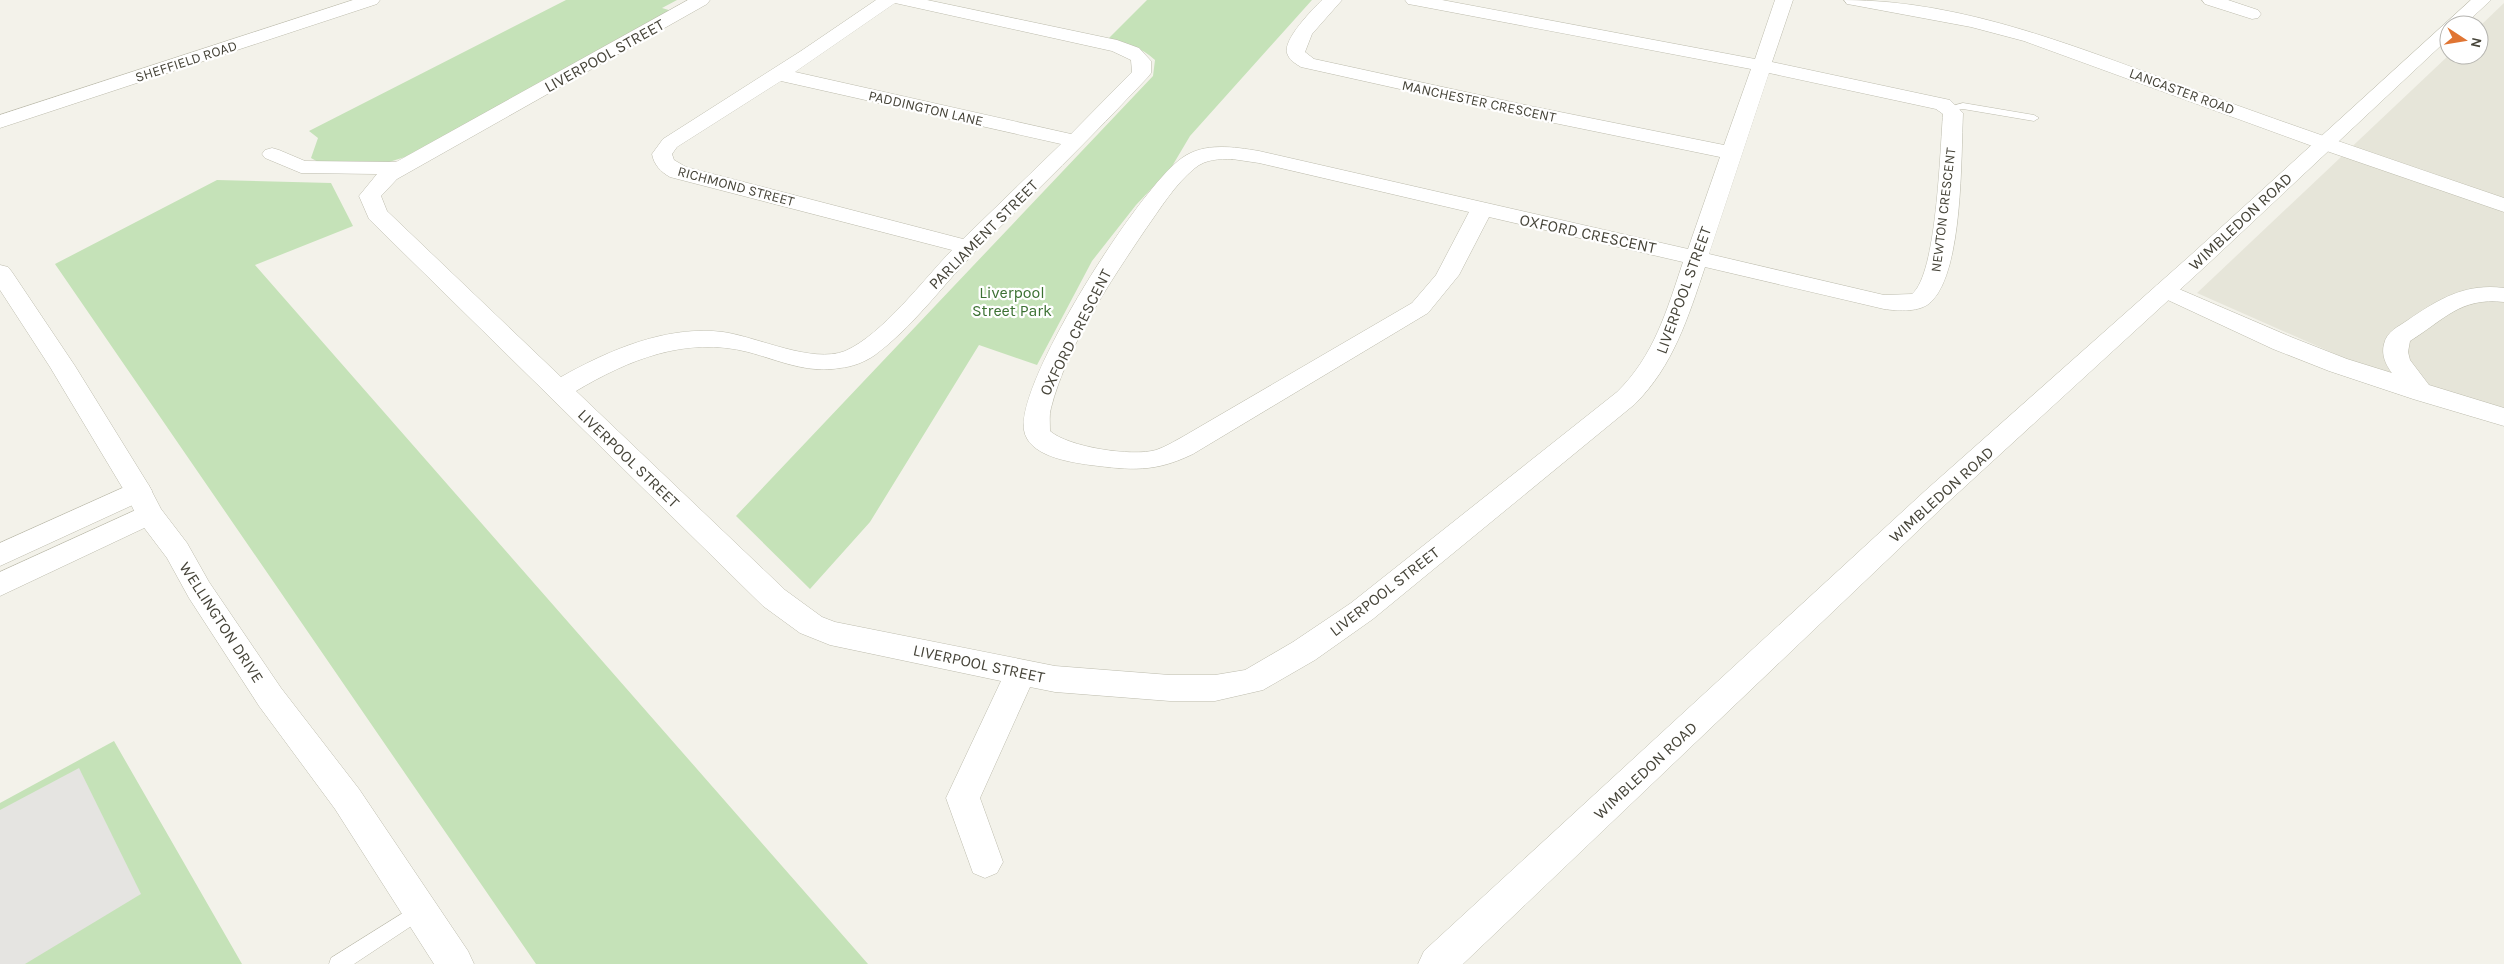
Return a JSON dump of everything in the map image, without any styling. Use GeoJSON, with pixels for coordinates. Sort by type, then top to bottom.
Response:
{"type":"FeatureCollection","features":[{"type":"Feature","properties":{"kind":"street","name":"SHEFFIELD ROAD"},"geometry":{"type":"LineString","coordinates":[[0,122],[371,0]]}},
{"type":"Feature","properties":{"kind":"street","name":"LIVERPOOL STREET"},"geometry":{"type":"LineString","coordinates":[[701,0],[389,174],[374,189],[370,196],[377,214],[774,598],[811,625],[830,633],[1064,680],[1170,688],[1215,688],[1252,681],[1304,651],[1362,611],[1626,398],[1645,380],[1657,362],[1675,320],[1784,0]]}},
{"type":"Feature","properties":{"kind":"street","name":"RICHMOND STREET"},"geometry":{"type":"LineString","coordinates":[[888,0],[778,74],[670,143],[662,154],[666,166],[678,172],[968,247]]}},
{"type":"Feature","properties":{"kind":"street","name":"PARLIAMENT STREET"},"geometry":{"type":"LineString","coordinates":[[558,390],[616,358],[666,342],[687,339],[728,340],[795,358],[815,361],[833,362],[850,358],[877,341],[1074,141],[1100,118],[1141,73],[1143,65],[1141,57],[1132,51],[1117,46],[945,4],[902,0]]}},
{"type":"Feature","properties":{"kind":"street","name":"MANCHESTER CRESCENT"},"geometry":{"type":"LineString","coordinates":[[1333,0],[1298,40],[1296,52],[1300,58],[1308,63],[1583,123],[1732,152]]}},
{"type":"Feature","properties":{"kind":"street"},"geometry":{"type":"LineString","coordinates":[[1414,0],[1934,100],[1950,108]]}},
{"type":"Feature","properties":{"kind":"street","name":"LANCASTER ROAD"},"geometry":{"type":"LineString","coordinates":[[1853,0],[2004,29],[2067,49],[2322,143],[2504,205]]}},
{"type":"Feature","properties":{"kind":"street"},"geometry":{"type":"LineString","coordinates":[[2211,0],[2252,14]]}},
{"type":"Feature","properties":{"kind":"street"},"geometry":{"type":"LineString","coordinates":[[2465,15],[2482,0]]}},
{"type":"Feature","properties":{"kind":"street","name":"WIMBLEDON ROAD"},"geometry":{"type":"LineString","coordinates":[[1437,964],[1936,497],[2165,290],[2322,143],[2439,37]]}},
{"type":"Feature","properties":{"kind":"street","name":"PADDINGTON LANE"},"geometry":{"type":"LineString","coordinates":[[778,74],[1074,141]]}},
{"type":"Feature","properties":{"kind":"street","name":"NEWTON CRESCENT"},"geometry":{"type":"LineString","coordinates":[[1696,256],[1884,302],[1914,302],[1923,298],[1935,277],[1943,229],[1953,113],[1950,108]]}},
{"type":"Feature","properties":{"kind":"street","name":"OXFORD CRESCENT"},"geometry":{"type":"LineString","coordinates":[[1481,210],[1445,280],[1433,296],[1420,308],[1279,394],[1185,447],[1163,457],[1133,461],[1081,454],[1059,448],[1046,442],[1037,432],[1035,421],[1042,395],[1058,358],[1120,247],[1158,194],[1178,171],[1189,162],[1214,153],[1243,154],[1481,210],[1696,256]]}},
{"type":"Feature","properties":{"kind":"street"},"geometry":{"type":"LineString","coordinates":[[272,154],[301,167],[400,168]]}},
{"type":"Feature","properties":{"kind":"street","name":"WELLINGTON DRIVE"},"geometry":{"type":"LineString","coordinates":[[0,272],[62,366],[144,502],[177,551],[199,590],[270,697],[347,799],[455,964]]}},
{"type":"Feature","properties":{"kind":"street"},"geometry":{"type":"LineString","coordinates":[[2165,290],[2282,343],[2422,393],[2504,417]]}},
{"type":"Feature","properties":{"kind":"street"},"geometry":{"type":"LineString","coordinates":[[2422,393],[2402,369],[2394,354],[2394,345],[2399,338],[2460,296],[2473,293],[2504,295]]}},
{"type":"Feature","properties":{"kind":"street"},"geometry":{"type":"LineString","coordinates":[[0,556],[144,502]]}},
{"type":"Feature","properties":{"kind":"street"},"geometry":{"type":"LineString","coordinates":[[0,585],[144,502]]}},
{"type":"Feature","properties":{"kind":"street"},"geometry":{"type":"LineString","coordinates":[[985,862],[963,798],[1021,672]]}},
{"type":"Feature","properties":{"kind":"lane"},"geometry":{"type":"LineString","coordinates":[[1950,108],[1963,106],[2034,118]]}},
{"type":"Feature","properties":{"kind":"lane"},"geometry":{"type":"LineString","coordinates":[[338,964],[419,911]]}},
{"type":"Feature","properties":{"kind":"shaded area"},"geometry":{"type":"Polygon","coordinates":[[[2504,3],[2504,408],[2367,368],[2197,293],[2439,64],[2489,65],[2489,17],[2504,3]]]}},
{"type":"Feature","properties":{"kind":"shaded area"},"geometry":{"type":"Polygon","coordinates":[[[79,768],[141,894],[25,964],[0,964],[0,810],[79,768]]]}},
{"type":"Feature","properties":{"kind":"green space"},"geometry":{"type":"Polygon","coordinates":[[[566,0],[677,0],[662,8],[672,11],[405,157],[389,162],[320,163],[311,158],[318,138],[309,131],[566,0]]]}},
{"type":"Feature","properties":{"kind":"green space","name":"Liverpool Street Park"},"geometry":{"type":"Polygon","coordinates":[[[1147,0],[1312,0],[1190,136],[1171,168],[1136,205],[1092,261],[1037,365],[979,345],[870,522],[810,589],[736,516],[1153,76],[1155,60],[1133,46],[1108,39],[1147,0]]]}},
{"type":"Feature","properties":{"kind":"green space"},"geometry":{"type":"Polygon","coordinates":[[[217,180],[331,183],[353,226],[255,265],[868,964],[536,964],[55,264],[217,180]]]}},
{"type":"Feature","properties":{"kind":"green space"},"geometry":{"type":"Polygon","coordinates":[[[114,741],[242,964],[0,964],[0,803],[114,741]]]}}]}
